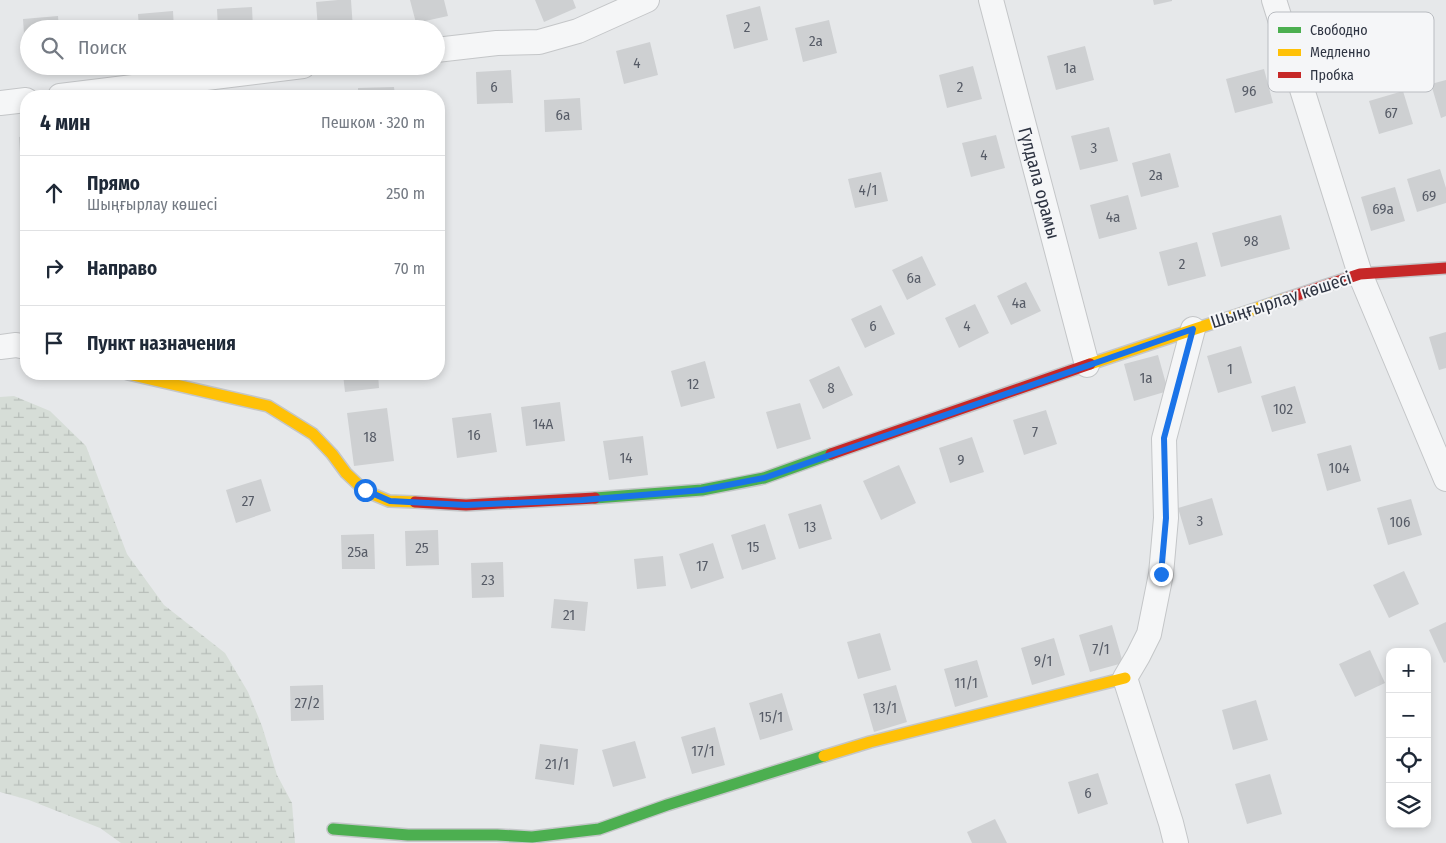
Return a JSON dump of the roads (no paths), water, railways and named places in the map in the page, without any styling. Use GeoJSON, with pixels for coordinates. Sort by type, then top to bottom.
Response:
{"type":"FeatureCollection","features":[{"type":"Feature","properties":{"kind":"street"},"geometry":{"type":"LineString","coordinates":[[445,49],[497,42],[539,42],[578,32],[647,0]]}},
{"type":"Feature","properties":{"kind":"street","name":"Гүлдала орамы"},"geometry":{"type":"LineString","coordinates":[[991,0],[1087,366]]}},
{"type":"Feature","properties":{"kind":"street"},"geometry":{"type":"LineString","coordinates":[[1274,0],[1278,12]]}},
{"type":"Feature","properties":{"kind":"street"},"geometry":{"type":"LineString","coordinates":[[109,90],[230,75]]}},
{"type":"Feature","properties":{"kind":"street"},"geometry":{"type":"LineString","coordinates":[[1303,92],[1360,274],[1446,479]]}},
{"type":"Feature","properties":{"kind":"street"},"geometry":{"type":"LineString","coordinates":[[0,103],[20,101]]}},
{"type":"Feature","properties":{"kind":"street","name":"Шыңғырлау көшесі"},"geometry":{"type":"LineString","coordinates":[[154,380],[268,406],[313,434],[332,454],[346,473],[365,490],[390,501],[466,505],[582,500],[694,490],[764,478],[1193,329],[1360,274],[1446,268]]}},
{"type":"Feature","properties":{"kind":"street"},"geometry":{"type":"LineString","coordinates":[[333,829],[408,835],[532,837],[599,828],[870,742],[1125,678],[1149,634],[1161,574],[1166,518],[1164,438],[1193,329]]}},
{"type":"Feature","properties":{"kind":"street"},"geometry":{"type":"LineString","coordinates":[[0,347],[20,346]]}},
{"type":"Feature","properties":{"kind":"street"},"geometry":{"type":"LineString","coordinates":[[1125,678],[1176,843]]}}]}
